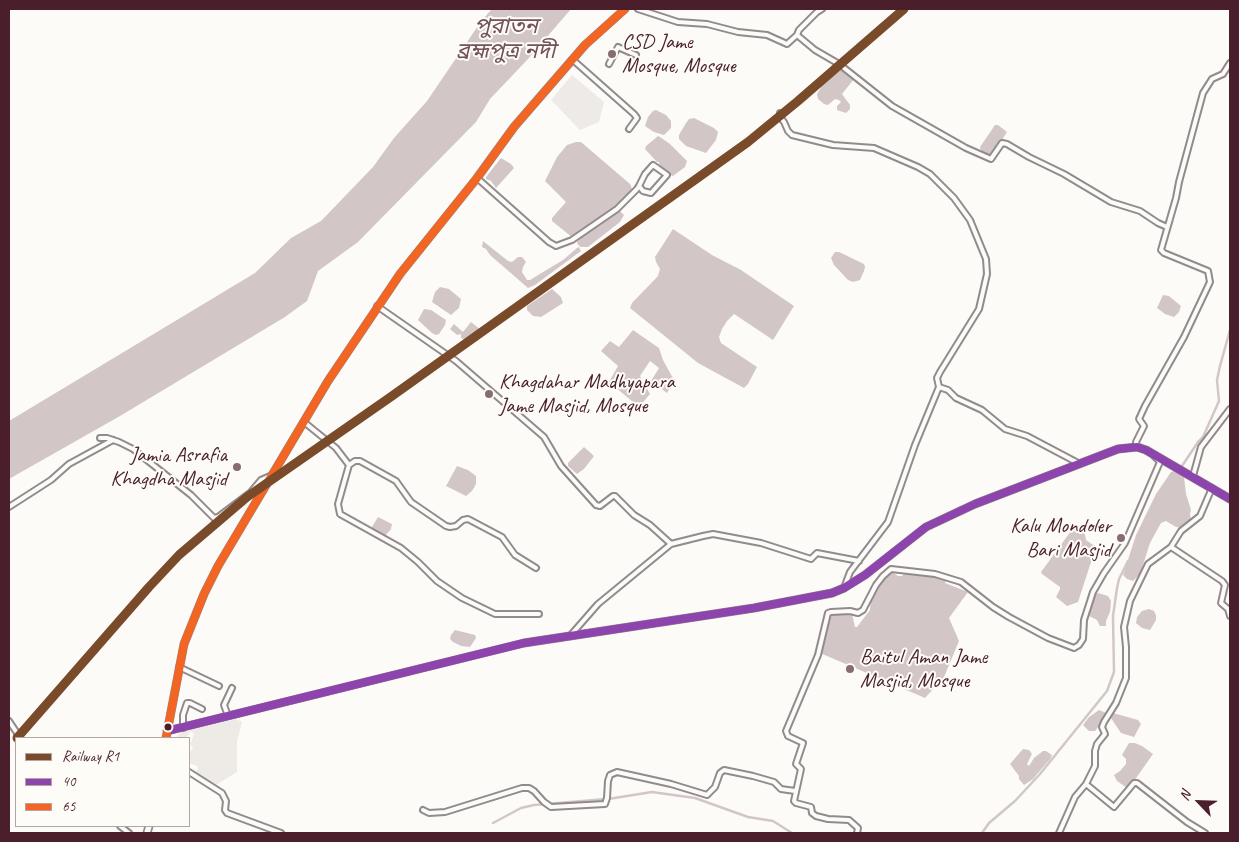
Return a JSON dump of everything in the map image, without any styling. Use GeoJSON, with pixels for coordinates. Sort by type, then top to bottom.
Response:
{"type":"FeatureCollection","features":[{"type":"Feature","properties":{"kind":"highway"},"geometry":{"type":"LineString","coordinates":[[166,737],[179,667],[189,630],[218,566],[270,476],[304,422],[400,274],[477,178],[514,127],[585,45],[625,9]]}},
{"type":"Feature","properties":{"kind":"highway"},"geometry":{"type":"LineString","coordinates":[[167,731],[524,643],[801,600],[832,593],[865,575],[926,527],[974,504],[1118,450],[1137,447],[1152,453],[1230,500]]}},
{"type":"Feature","properties":{"kind":"street"},"geometry":{"type":"LineString","coordinates":[[638,9],[678,22],[707,24],[738,32],[766,36],[787,44],[816,12],[822,9]]}},
{"type":"Feature","properties":{"kind":"street"},"geometry":{"type":"LineString","coordinates":[[797,35],[815,50],[840,64],[892,106],[966,148],[991,159],[1002,144],[1007,144],[1064,174],[1111,202],[1140,211],[1158,224],[1167,227]]}},
{"type":"Feature","properties":{"kind":"street"},"geometry":{"type":"LineString","coordinates":[[609,64],[618,47],[636,55]]}},
{"type":"Feature","properties":{"kind":"street"},"geometry":{"type":"LineString","coordinates":[[572,60],[634,114],[637,118],[629,129]]}},
{"type":"Feature","properties":{"kind":"street"},"geometry":{"type":"LineString","coordinates":[[1137,447],[1136,442],[1144,426],[1139,419],[1184,337],[1210,282],[1208,271],[1161,251],[1204,93],[1212,79],[1223,74],[1230,63]]}},
{"type":"Feature","properties":{"kind":"street"},"geometry":{"type":"LineString","coordinates":[[780,113],[780,117],[792,135],[833,144],[874,148],[930,174],[954,198],[970,220],[986,259],[987,274],[979,309],[937,378],[939,386],[912,453],[888,522],[850,572],[844,588]]}},
{"type":"Feature","properties":{"kind":"street"},"geometry":{"type":"LineString","coordinates":[[477,178],[549,242],[556,246],[572,240],[617,209],[638,186],[653,164],[666,175],[651,193],[643,191],[638,186]]}},
{"type":"Feature","properties":{"kind":"street"},"geometry":{"type":"LineString","coordinates":[[378,306],[456,361],[544,437],[561,466],[596,505],[600,506],[615,496],[634,515],[650,525],[671,544]]}},
{"type":"Feature","properties":{"kind":"street"},"geometry":{"type":"LineString","coordinates":[[939,386],[948,390],[956,398],[982,410],[1005,429],[1027,436],[1080,464]]}},
{"type":"Feature","properties":{"kind":"street"},"geometry":{"type":"LineString","coordinates":[[1193,476],[1201,447],[1230,409]]}},
{"type":"Feature","properties":{"kind":"street"},"geometry":{"type":"LineString","coordinates":[[304,422],[336,448],[349,465]]}},
{"type":"Feature","properties":{"kind":"street"},"geometry":{"type":"LineString","coordinates":[[100,438],[113,440],[145,458],[191,495],[214,518],[250,493],[261,480],[270,476]]}},
{"type":"Feature","properties":{"kind":"street"},"geometry":{"type":"LineString","coordinates":[[9,507],[51,480],[69,464],[113,440]]}},
{"type":"Feature","properties":{"kind":"street"},"geometry":{"type":"LineString","coordinates":[[856,833],[858,828],[849,820],[828,819],[816,816],[812,812],[811,807],[794,801],[802,769],[796,764],[803,743],[788,736],[786,731],[818,655],[828,613],[850,611],[858,613],[863,610],[876,585],[891,569],[934,574],[961,582],[993,608],[1048,638],[1074,648],[1083,639],[1084,620],[1094,592],[1104,573],[1125,543],[1160,462],[1154,458],[1152,453]]}},
{"type":"Feature","properties":{"kind":"street"},"geometry":{"type":"LineString","coordinates":[[536,568],[514,555],[502,537],[468,519],[463,520],[456,526],[446,526],[411,502],[396,481],[360,461],[355,461],[349,465],[338,504],[340,514],[401,548],[436,581],[462,598],[495,614],[539,614]]}},
{"type":"Feature","properties":{"kind":"street"},"geometry":{"type":"LineString","coordinates":[[1059,833],[1067,812],[1086,784],[1095,766],[1094,758],[1098,744],[1105,734],[1102,727],[1116,703],[1126,678],[1124,627],[1130,601],[1148,564],[1171,547],[1181,531],[1200,516],[1212,488]]}},
{"type":"Feature","properties":{"kind":"street"},"geometry":{"type":"LineString","coordinates":[[570,636],[598,604],[671,544],[713,534],[761,543],[810,559],[817,553],[858,561]]}},
{"type":"Feature","properties":{"kind":"street"},"geometry":{"type":"LineString","coordinates":[[1171,547],[1222,581],[1225,585],[1221,603],[1228,609],[1230,616]]}},
{"type":"Feature","properties":{"kind":"street"},"geometry":{"type":"LineString","coordinates":[[179,667],[218,686]]}},
{"type":"Feature","properties":{"kind":"street"},"geometry":{"type":"LineString","coordinates":[[228,716],[224,705],[232,688]]}},
{"type":"Feature","properties":{"kind":"street"},"geometry":{"type":"LineString","coordinates":[[183,728],[183,715],[188,703],[202,709]]}},
{"type":"Feature","properties":{"kind":"street"},"geometry":{"type":"LineString","coordinates":[[9,721],[17,733],[16,737]]}},
{"type":"Feature","properties":{"kind":"street"},"geometry":{"type":"LineString","coordinates":[[423,810],[429,813],[445,812],[522,788],[529,788],[534,791],[551,807],[605,804],[610,775],[617,772],[662,781],[707,795],[715,787],[720,773],[724,770],[754,776],[774,782],[781,789],[795,791]]}},
{"type":"Feature","properties":{"kind":"street"},"geometry":{"type":"LineString","coordinates":[[190,773],[222,793],[226,801],[225,810],[227,813],[281,833]]}},
{"type":"Feature","properties":{"kind":"street"},"geometry":{"type":"LineString","coordinates":[[1086,784],[1114,807],[1134,783],[1137,783],[1187,822],[1205,833]]}},
{"type":"Feature","properties":{"kind":"shaded area"},"geometry":{"type":"Polygon","coordinates":[[[572,75],[604,102],[599,122],[580,130],[551,100],[572,75]]]}},
{"type":"Feature","properties":{"kind":"shaded area"},"geometry":{"type":"Polygon","coordinates":[[[236,719],[242,722],[237,742],[237,772],[216,785],[190,772],[190,769],[196,772],[198,769],[197,766],[190,763],[190,752],[193,748],[190,744],[194,734],[191,731],[187,737],[177,737],[181,732],[236,719]]]}},
{"type":"Feature","properties":{"kind":"water","name":"পুরাতন ব্রহ্মপুত্র নদী"},"geometry":{"type":"Polygon","coordinates":[[[492,9],[571,9],[490,99],[476,122],[358,242],[318,271],[307,301],[285,317],[120,416],[9,479],[9,421],[255,273],[291,238],[321,221],[373,167],[394,138],[427,101],[482,20],[492,9]]]}},
{"type":"Feature","properties":{"kind":"water"},"geometry":{"type":"Polygon","coordinates":[[[842,69],[854,79],[842,94],[850,105],[850,109],[846,113],[837,110],[837,106],[841,102],[839,100],[835,99],[828,105],[824,104],[818,99],[817,94],[823,84],[842,69]]]}},
{"type":"Feature","properties":{"kind":"water"},"geometry":{"type":"Polygon","coordinates":[[[656,110],[666,115],[671,121],[671,128],[664,135],[654,132],[645,126],[648,117],[656,110]]]}},
{"type":"Feature","properties":{"kind":"water"},"geometry":{"type":"Polygon","coordinates":[[[694,118],[718,132],[716,140],[706,153],[686,146],[679,139],[679,135],[686,123],[689,119],[694,118]]]}},
{"type":"Feature","properties":{"kind":"water"},"geometry":{"type":"Polygon","coordinates":[[[995,125],[998,125],[1007,132],[993,154],[989,155],[981,152],[980,147],[995,125]]]}},
{"type":"Feature","properties":{"kind":"water"},"geometry":{"type":"Polygon","coordinates":[[[658,136],[670,144],[687,161],[685,167],[673,176],[645,149],[658,136]]]}},
{"type":"Feature","properties":{"kind":"water"},"geometry":{"type":"Polygon","coordinates":[[[581,142],[630,184],[632,189],[620,203],[573,238],[552,221],[552,218],[566,202],[545,181],[557,157],[567,145],[581,142]]]}},
{"type":"Feature","properties":{"kind":"water"},"geometry":{"type":"Polygon","coordinates":[[[501,158],[514,168],[496,188],[486,177],[501,158]]]}},
{"type":"Feature","properties":{"kind":"water"},"geometry":{"type":"Polygon","coordinates":[[[619,210],[624,215],[620,222],[588,247],[578,245],[577,242],[580,238],[619,210]]]}},
{"type":"Feature","properties":{"kind":"water"},"geometry":{"type":"Polygon","coordinates":[[[673,229],[712,255],[741,270],[794,306],[773,340],[734,314],[722,329],[719,337],[721,343],[757,367],[744,388],[698,363],[630,308],[632,303],[658,276],[660,269],[655,257],[673,229]]]}},
{"type":"Feature","properties":{"kind":"water"},"geometry":{"type":"Polygon","coordinates":[[[483,241],[508,261],[512,262],[518,257],[522,257],[526,262],[522,272],[527,280],[563,260],[577,248],[579,247],[581,251],[535,285],[528,288],[482,247],[483,241]]]}},
{"type":"Feature","properties":{"kind":"water"},"geometry":{"type":"Polygon","coordinates":[[[835,252],[839,252],[864,264],[864,271],[860,280],[853,282],[848,280],[834,265],[831,258],[835,252]]]}},
{"type":"Feature","properties":{"kind":"water"},"geometry":{"type":"Polygon","coordinates":[[[440,287],[449,289],[461,299],[459,308],[451,315],[432,302],[435,292],[440,287]]]}},
{"type":"Feature","properties":{"kind":"water"},"geometry":{"type":"Polygon","coordinates":[[[552,289],[561,297],[563,303],[541,317],[533,316],[527,310],[527,306],[552,289]]]}},
{"type":"Feature","properties":{"kind":"water"},"geometry":{"type":"Polygon","coordinates":[[[1163,295],[1169,296],[1181,306],[1179,312],[1174,317],[1165,314],[1157,308],[1163,295]]]}},
{"type":"Feature","properties":{"kind":"water"},"geometry":{"type":"Polygon","coordinates":[[[424,309],[431,310],[446,320],[439,334],[432,333],[418,320],[424,309]]]}},
{"type":"Feature","properties":{"kind":"water"},"geometry":{"type":"Polygon","coordinates":[[[471,322],[481,330],[467,341],[461,338],[461,334],[457,335],[450,329],[454,324],[463,332],[471,322]]]}},
{"type":"Feature","properties":{"kind":"water"},"geometry":{"type":"Polygon","coordinates":[[[633,330],[659,348],[674,380],[667,393],[651,381],[659,368],[650,361],[640,376],[650,394],[639,407],[609,382],[618,366],[601,351],[610,341],[619,347],[633,330]]]}},
{"type":"Feature","properties":{"kind":"water"},"geometry":{"type":"Polygon","coordinates":[[[584,447],[594,456],[584,469],[577,474],[568,466],[568,463],[584,447]]]}},
{"type":"Feature","properties":{"kind":"water"},"geometry":{"type":"Polygon","coordinates":[[[457,466],[468,470],[476,476],[476,484],[466,496],[446,486],[457,466]]]}},
{"type":"Feature","properties":{"kind":"water"},"geometry":{"type":"Polygon","coordinates":[[[1171,472],[1183,474],[1191,510],[1191,520],[1183,528],[1176,527],[1166,521],[1161,523],[1150,543],[1140,574],[1133,581],[1127,579],[1123,575],[1136,535],[1156,494],[1171,472]]]}},
{"type":"Feature","properties":{"kind":"water"},"geometry":{"type":"Polygon","coordinates":[[[378,517],[392,524],[391,529],[385,536],[372,529],[378,517]]]}},
{"type":"Feature","properties":{"kind":"water"},"geometry":{"type":"Polygon","coordinates":[[[1076,527],[1081,529],[1085,534],[1086,540],[1096,547],[1097,551],[1091,562],[1078,602],[1067,606],[1056,597],[1060,587],[1041,572],[1076,527]]]}},
{"type":"Feature","properties":{"kind":"water"},"geometry":{"type":"Polygon","coordinates":[[[892,572],[898,576],[902,576],[905,572],[931,575],[946,579],[945,583],[968,592],[949,618],[959,641],[944,677],[925,698],[820,653],[830,614],[852,614],[855,627],[857,627],[870,610],[871,598],[882,579],[892,572]]]}},
{"type":"Feature","properties":{"kind":"water"},"geometry":{"type":"Polygon","coordinates":[[[1098,593],[1108,596],[1111,601],[1106,626],[1100,626],[1097,620],[1089,616],[1093,596],[1098,593]]]}},
{"type":"Feature","properties":{"kind":"water"},"geometry":{"type":"Polygon","coordinates":[[[1149,609],[1154,611],[1156,615],[1156,620],[1150,630],[1142,628],[1136,623],[1137,617],[1142,611],[1149,609]]]}},
{"type":"Feature","properties":{"kind":"water"},"geometry":{"type":"Polygon","coordinates":[[[455,630],[475,635],[476,638],[470,647],[461,646],[450,639],[455,630]]]}},
{"type":"Feature","properties":{"kind":"water"},"geometry":{"type":"Polygon","coordinates":[[[1099,710],[1106,713],[1106,717],[1095,731],[1089,731],[1083,725],[1089,717],[1099,710]]]}},
{"type":"Feature","properties":{"kind":"water"},"geometry":{"type":"Polygon","coordinates":[[[1113,713],[1138,720],[1141,724],[1134,737],[1121,733],[1110,716],[1113,713]]]}},
{"type":"Feature","properties":{"kind":"water"},"geometry":{"type":"Polygon","coordinates":[[[1129,743],[1142,746],[1153,754],[1129,788],[1127,788],[1117,781],[1114,775],[1126,764],[1126,759],[1122,755],[1129,743]]]}},
{"type":"Feature","properties":{"kind":"water"},"geometry":{"type":"Polygon","coordinates":[[[1023,749],[1029,750],[1032,754],[1027,764],[1029,766],[1034,758],[1043,751],[1052,755],[1033,779],[1024,785],[1010,764],[1023,749]]]}},
{"type":"Feature","properties":{"kind":"waterway"},"geometry":{"type":"LineString","coordinates":[[1180,469],[1203,437],[1219,401],[1217,380],[1230,330]]}},
{"type":"Feature","properties":{"kind":"waterway"},"geometry":{"type":"LineString","coordinates":[[982,833],[989,823],[1015,801],[1040,774],[1107,691],[1114,672],[1113,616],[1117,588],[1119,579],[1128,561]]}},
{"type":"Feature","properties":{"kind":"waterway"},"geometry":{"type":"LineString","coordinates":[[608,799],[652,792],[695,798],[748,817],[773,821],[792,833]]}},
{"type":"Feature","properties":{"kind":"waterway"},"geometry":{"type":"LineString","coordinates":[[547,804],[606,799]]}},
{"type":"Feature","properties":{"kind":"waterway"},"geometry":{"type":"LineString","coordinates":[[493,823],[521,808],[546,804]]}},
{"type":"Feature","properties":{"kind":"rail line","name":"R1"},"geometry":{"type":"LineString","coordinates":[[18,737],[179,555],[247,497],[748,142],[904,9]]}},
{"type":"Feature","properties":{"kind":"transit line","name":"65"},"geometry":{"type":"LineString","coordinates":[[166,737],[184,644],[204,594],[218,566],[328,381],[400,274],[477,178],[514,127],[585,45],[625,9]]}},
{"type":"Feature","properties":{"kind":"transit line","name":"40"},"geometry":{"type":"LineString","coordinates":[[167,731],[524,643],[754,608],[832,593],[865,575],[926,527],[975,504],[1118,449],[1137,447],[1146,450],[1230,499]]}},
{"type":"Feature","properties":{"kind":"place","name":"CSD Jame Mosque, Mosque"},"geometry":{"type":"Point","coordinates":[612,54]}},
{"type":"Feature","properties":{"kind":"place","name":"Khagdahar Madhyapara Jame Masjid, Mosque"},"geometry":{"type":"Point","coordinates":[489,394]}},
{"type":"Feature","properties":{"kind":"place","name":"Jamia Asrafia Khagdha Masjid"},"geometry":{"type":"Point","coordinates":[237,467]}},
{"type":"Feature","properties":{"kind":"place","name":"Kalu Mondoler Bari Masjid"},"geometry":{"type":"Point","coordinates":[1121,538]}},
{"type":"Feature","properties":{"kind":"place","name":"Baitul Aman Jame Masjid, Mosque"},"geometry":{"type":"Point","coordinates":[850,669]}}]}
